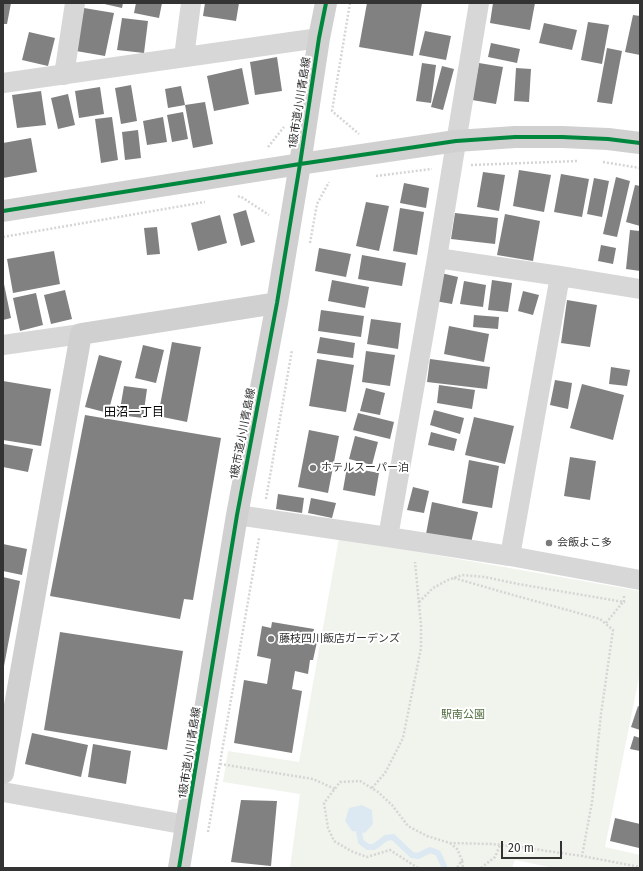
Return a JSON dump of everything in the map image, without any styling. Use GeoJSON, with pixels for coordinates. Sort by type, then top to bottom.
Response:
{"type":"FeatureCollection","features":[{"type":"Feature","properties":{"kind":"street"},"geometry":{"type":"LineString","coordinates":[[64,74],[75,3]]}},
{"type":"Feature","properties":{"kind":"street"},"geometry":{"type":"LineString","coordinates":[[184,57],[191,3]]}},
{"type":"Feature","properties":{"kind":"street","name":"1級市道小川青島線"},"geometry":{"type":"LineString","coordinates":[[179,868],[237,515],[277,302],[319,38],[326,3]]}},
{"type":"Feature","properties":{"kind":"street"},"geometry":{"type":"LineString","coordinates":[[388,537],[437,258],[479,3]]}},
{"type":"Feature","properties":{"kind":"street"},"geometry":{"type":"LineString","coordinates":[[3,84],[319,38]]}},
{"type":"Feature","properties":{"kind":"street"},"geometry":{"type":"LineString","coordinates":[[3,211],[456,141],[515,137],[562,137],[608,139],[640,143]]}},
{"type":"Feature","properties":{"kind":"street"},"geometry":{"type":"LineString","coordinates":[[437,258],[640,289]]}},
{"type":"Feature","properties":{"kind":"street"},"geometry":{"type":"LineString","coordinates":[[510,556],[560,276]]}},
{"type":"Feature","properties":{"kind":"street"},"geometry":{"type":"LineString","coordinates":[[3,345],[81,334],[277,302]]}},
{"type":"Feature","properties":{"kind":"street"},"geometry":{"type":"LineString","coordinates":[[3,773],[81,334]]}},
{"type":"Feature","properties":{"kind":"street"},"geometry":{"type":"LineString","coordinates":[[237,515],[510,556],[632,578]]}},
{"type":"Feature","properties":{"kind":"street"},"geometry":{"type":"LineString","coordinates":[[3,792],[187,825]]}},
{"type":"Feature","properties":{"kind":"path"},"geometry":{"type":"LineString","coordinates":[[350,3],[332,111],[359,134],[367,133]]}},
{"type":"Feature","properties":{"kind":"path"},"geometry":{"type":"LineString","coordinates":[[261,148],[269,147],[288,122]]}},
{"type":"Feature","properties":{"kind":"path"},"geometry":{"type":"LineString","coordinates":[[374,176],[452,166],[585,160]]}},
{"type":"Feature","properties":{"kind":"path"},"geometry":{"type":"LineString","coordinates":[[601,161],[640,168]]}},
{"type":"Feature","properties":{"kind":"path"},"geometry":{"type":"LineString","coordinates":[[310,244],[317,204],[328,182],[336,181]]}},
{"type":"Feature","properties":{"kind":"path"},"geometry":{"type":"LineString","coordinates":[[232,198],[240,196],[269,214],[268,222]]}},
{"type":"Feature","properties":{"kind":"path"},"geometry":{"type":"LineString","coordinates":[[3,238],[209,202]]}},
{"type":"Feature","properties":{"kind":"path"},"geometry":{"type":"LineString","coordinates":[[207,838],[292,346]]}},
{"type":"Feature","properties":{"kind":"path"},"geometry":{"type":"LineString","coordinates":[[372,788],[385,773],[403,738],[421,648],[421,625],[413,541]]}},
{"type":"Feature","properties":{"kind":"path"},"geometry":{"type":"LineString","coordinates":[[419,602],[433,588],[462,574],[624,602]]}},
{"type":"Feature","properties":{"kind":"path"},"geometry":{"type":"LineString","coordinates":[[454,578],[600,619],[614,630],[601,714],[592,802],[582,856]]}},
{"type":"Feature","properties":{"kind":"path"},"geometry":{"type":"LineString","coordinates":[[606,623],[624,602],[632,578]]}},
{"type":"Feature","properties":{"kind":"path"},"geometry":{"type":"LineString","coordinates":[[220,764],[313,779],[335,789]]}},
{"type":"Feature","properties":{"kind":"path"},"geometry":{"type":"LineString","coordinates":[[418,868],[390,850],[367,857],[351,851],[334,841],[328,828],[324,803],[340,782],[360,781],[378,792],[392,805],[408,826],[428,836],[450,843],[500,845],[582,856],[640,867]]}},
{"type":"Feature","properties":{"kind":"path"},"geometry":{"type":"LineString","coordinates":[[450,843],[457,849],[462,860],[463,868]]}},
{"type":"Feature","properties":{"kind":"path"},"geometry":{"type":"LineString","coordinates":[[481,868],[495,857],[500,845]]}},
{"type":"Feature","properties":{"kind":"path"},"geometry":{"type":"LineString","coordinates":[[457,868],[462,860]]}},
{"type":"Feature","properties":{"kind":"green space","name":"駅南公園"},"geometry":{"type":"Polygon","coordinates":[[[339,538],[640,591],[640,672],[605,847],[640,855],[640,868],[554,868],[515,860],[512,868],[290,868],[300,794],[223,782],[228,751],[299,762],[339,538]]]}},
{"type":"Feature","properties":{"kind":"shaded area"},"geometry":{"type":"Polygon","coordinates":[[[362,805],[372,810],[373,824],[365,833],[352,831],[345,821],[349,808],[362,805]]]}},
{"type":"Feature","properties":{"kind":"building"},"geometry":{"type":"Polygon","coordinates":[[[3,3],[11,3],[7,24],[3,24],[3,3]]]}},
{"type":"Feature","properties":{"kind":"building"},"geometry":{"type":"Polygon","coordinates":[[[100,3],[123,3],[122,8],[100,3]]]}},
{"type":"Feature","properties":{"kind":"building"},"geometry":{"type":"Polygon","coordinates":[[[136,3],[162,3],[159,18],[134,13],[136,3]]]}},
{"type":"Feature","properties":{"kind":"building"},"geometry":{"type":"Polygon","coordinates":[[[205,3],[239,3],[236,21],[203,16],[205,3]]]}},
{"type":"Feature","properties":{"kind":"building"},"geometry":{"type":"Polygon","coordinates":[[[367,3],[422,3],[413,56],[359,47],[367,3]]]}},
{"type":"Feature","properties":{"kind":"building"},"geometry":{"type":"Polygon","coordinates":[[[493,3],[535,3],[530,30],[490,23],[493,3]]]}},
{"type":"Feature","properties":{"kind":"building"},"geometry":{"type":"Polygon","coordinates":[[[84,8],[114,13],[105,56],[76,51],[84,8]]]}},
{"type":"Feature","properties":{"kind":"building"},"geometry":{"type":"Polygon","coordinates":[[[633,15],[640,16],[640,55],[625,52],[633,15]]]}},
{"type":"Feature","properties":{"kind":"building"},"geometry":{"type":"Polygon","coordinates":[[[122,18],[148,21],[144,53],[117,50],[122,18]]]}},
{"type":"Feature","properties":{"kind":"building"},"geometry":{"type":"Polygon","coordinates":[[[588,22],[609,25],[602,64],[581,60],[588,22]]]}},
{"type":"Feature","properties":{"kind":"building"},"geometry":{"type":"Polygon","coordinates":[[[544,23],[577,30],[572,50],[539,43],[544,23]]]}},
{"type":"Feature","properties":{"kind":"building"},"geometry":{"type":"Polygon","coordinates":[[[425,31],[451,36],[446,60],[419,55],[425,31]]]}},
{"type":"Feature","properties":{"kind":"building"},"geometry":{"type":"Polygon","coordinates":[[[29,32],[55,38],[48,66],[22,60],[29,32]]]}},
{"type":"Feature","properties":{"kind":"building"},"geometry":{"type":"Polygon","coordinates":[[[491,43],[520,49],[517,63],[488,57],[491,43]]]}},
{"type":"Feature","properties":{"kind":"building"},"geometry":{"type":"Polygon","coordinates":[[[607,48],[622,51],[612,104],[597,102],[607,48]]]}},
{"type":"Feature","properties":{"kind":"building"},"geometry":{"type":"Polygon","coordinates":[[[277,57],[282,91],[255,95],[250,62],[277,57]]]}},
{"type":"Feature","properties":{"kind":"building"},"geometry":{"type":"Polygon","coordinates":[[[422,63],[436,65],[431,103],[416,101],[422,63]]]}},
{"type":"Feature","properties":{"kind":"building"},"geometry":{"type":"Polygon","coordinates":[[[479,63],[503,67],[496,104],[472,100],[479,63]]]}},
{"type":"Feature","properties":{"kind":"building"},"geometry":{"type":"Polygon","coordinates":[[[442,66],[454,69],[443,110],[431,107],[442,66]]]}},
{"type":"Feature","properties":{"kind":"building"},"geometry":{"type":"Polygon","coordinates":[[[242,68],[249,104],[214,111],[207,76],[242,68]]]}},
{"type":"Feature","properties":{"kind":"building"},"geometry":{"type":"Polygon","coordinates":[[[516,68],[531,69],[529,102],[514,101],[516,68]]]}},
{"type":"Feature","properties":{"kind":"building"},"geometry":{"type":"Polygon","coordinates":[[[131,85],[137,121],[121,124],[115,88],[131,85]]]}},
{"type":"Feature","properties":{"kind":"building"},"geometry":{"type":"Polygon","coordinates":[[[181,86],[185,105],[168,108],[165,89],[181,86]]]}},
{"type":"Feature","properties":{"kind":"building"},"geometry":{"type":"Polygon","coordinates":[[[100,87],[104,114],[79,118],[75,91],[100,87]]]}},
{"type":"Feature","properties":{"kind":"building"},"geometry":{"type":"Polygon","coordinates":[[[41,91],[46,125],[17,128],[12,95],[41,91]]]}},
{"type":"Feature","properties":{"kind":"building"},"geometry":{"type":"Polygon","coordinates":[[[68,94],[75,125],[58,129],[51,98],[68,94]]]}},
{"type":"Feature","properties":{"kind":"building"},"geometry":{"type":"Polygon","coordinates":[[[205,102],[213,144],[193,148],[185,105],[205,102]]]}},
{"type":"Feature","properties":{"kind":"building"},"geometry":{"type":"Polygon","coordinates":[[[183,112],[188,139],[172,142],[167,115],[183,112]]]}},
{"type":"Feature","properties":{"kind":"building"},"geometry":{"type":"Polygon","coordinates":[[[112,117],[118,160],[101,163],[95,119],[112,117]]]}},
{"type":"Feature","properties":{"kind":"building"},"geometry":{"type":"Polygon","coordinates":[[[163,117],[167,142],[147,145],[143,121],[163,117]]]}},
{"type":"Feature","properties":{"kind":"building"},"geometry":{"type":"Polygon","coordinates":[[[138,130],[141,158],[125,160],[122,132],[138,130]]]}},
{"type":"Feature","properties":{"kind":"building"},"geometry":{"type":"Polygon","coordinates":[[[31,138],[37,172],[3,178],[3,143],[31,138]]]}},
{"type":"Feature","properties":{"kind":"building"},"geometry":{"type":"Polygon","coordinates":[[[519,170],[551,175],[544,212],[513,206],[519,170]]]}},
{"type":"Feature","properties":{"kind":"building"},"geometry":{"type":"Polygon","coordinates":[[[483,172],[505,175],[499,211],[477,207],[483,172]]]}},
{"type":"Feature","properties":{"kind":"building"},"geometry":{"type":"Polygon","coordinates":[[[561,174],[589,179],[582,217],[554,212],[561,174]]]}},
{"type":"Feature","properties":{"kind":"building"},"geometry":{"type":"Polygon","coordinates":[[[616,177],[630,181],[617,237],[603,234],[616,177]]]}},
{"type":"Feature","properties":{"kind":"building"},"geometry":{"type":"Polygon","coordinates":[[[594,178],[609,181],[602,217],[587,214],[594,178]]]}},
{"type":"Feature","properties":{"kind":"building"},"geometry":{"type":"Polygon","coordinates":[[[404,183],[429,188],[426,208],[400,203],[404,183]]]}},
{"type":"Feature","properties":{"kind":"building"},"geometry":{"type":"Polygon","coordinates":[[[635,185],[640,186],[640,226],[626,222],[635,185]]]}},
{"type":"Feature","properties":{"kind":"building"},"geometry":{"type":"Polygon","coordinates":[[[366,202],[389,206],[379,251],[356,246],[366,202]]]}},
{"type":"Feature","properties":{"kind":"building"},"geometry":{"type":"Polygon","coordinates":[[[400,208],[424,212],[417,255],[393,251],[400,208]]]}},
{"type":"Feature","properties":{"kind":"building"},"geometry":{"type":"Polygon","coordinates":[[[246,210],[255,242],[241,246],[233,214],[246,210]]]}},
{"type":"Feature","properties":{"kind":"building"},"geometry":{"type":"Polygon","coordinates":[[[455,213],[498,218],[495,244],[451,239],[455,213]]]}},
{"type":"Feature","properties":{"kind":"building"},"geometry":{"type":"Polygon","coordinates":[[[505,214],[540,221],[533,261],[497,255],[505,214]]]}},
{"type":"Feature","properties":{"kind":"building"},"geometry":{"type":"Polygon","coordinates":[[[220,215],[227,243],[198,251],[191,223],[220,215]]]}},
{"type":"Feature","properties":{"kind":"building"},"geometry":{"type":"Polygon","coordinates":[[[157,227],[160,254],[147,255],[144,228],[157,227]]]}},
{"type":"Feature","properties":{"kind":"building"},"geometry":{"type":"Polygon","coordinates":[[[630,230],[640,231],[640,271],[626,269],[630,230]]]}},
{"type":"Feature","properties":{"kind":"building"},"geometry":{"type":"Polygon","coordinates":[[[601,245],[616,248],[613,264],[598,261],[601,245]]]}},
{"type":"Feature","properties":{"kind":"building"},"geometry":{"type":"Polygon","coordinates":[[[319,248],[351,254],[346,277],[315,271],[319,248]]]}},
{"type":"Feature","properties":{"kind":"building"},"geometry":{"type":"Polygon","coordinates":[[[54,251],[60,284],[13,293],[7,259],[54,251]]]}},
{"type":"Feature","properties":{"kind":"building"},"geometry":{"type":"Polygon","coordinates":[[[362,255],[406,263],[402,286],[358,279],[362,255]]]}},
{"type":"Feature","properties":{"kind":"building"},"geometry":{"type":"Polygon","coordinates":[[[441,273],[458,277],[452,304],[435,301],[441,273]]]}},
{"type":"Feature","properties":{"kind":"building"},"geometry":{"type":"Polygon","coordinates":[[[332,280],[369,287],[365,308],[328,301],[332,280]]]}},
{"type":"Feature","properties":{"kind":"building"},"geometry":{"type":"Polygon","coordinates":[[[492,280],[512,283],[508,312],[488,310],[492,280]]]}},
{"type":"Feature","properties":{"kind":"building"},"geometry":{"type":"Polygon","coordinates":[[[464,281],[486,285],[483,307],[460,304],[464,281]]]}},
{"type":"Feature","properties":{"kind":"building"},"geometry":{"type":"Polygon","coordinates":[[[3,284],[11,318],[3,320],[3,284]]]}},
{"type":"Feature","properties":{"kind":"building"},"geometry":{"type":"Polygon","coordinates":[[[65,290],[72,319],[51,324],[44,295],[65,290]]]}},
{"type":"Feature","properties":{"kind":"building"},"geometry":{"type":"Polygon","coordinates":[[[523,291],[539,295],[533,315],[518,311],[523,291]]]}},
{"type":"Feature","properties":{"kind":"building"},"geometry":{"type":"Polygon","coordinates":[[[36,293],[43,325],[20,331],[13,298],[36,293]]]}},
{"type":"Feature","properties":{"kind":"building"},"geometry":{"type":"Polygon","coordinates":[[[567,300],[597,305],[590,347],[561,343],[567,300]]]}},
{"type":"Feature","properties":{"kind":"building"},"geometry":{"type":"Polygon","coordinates":[[[321,310],[364,316],[361,337],[318,331],[321,310]]]}},
{"type":"Feature","properties":{"kind":"building"},"geometry":{"type":"Polygon","coordinates":[[[474,315],[499,317],[498,329],[473,327],[474,315]]]}},
{"type":"Feature","properties":{"kind":"building"},"geometry":{"type":"Polygon","coordinates":[[[371,319],[401,323],[398,349],[367,344],[371,319]]]}},
{"type":"Feature","properties":{"kind":"building"},"geometry":{"type":"Polygon","coordinates":[[[449,326],[489,334],[484,362],[444,354],[449,326]]]}},
{"type":"Feature","properties":{"kind":"building"},"geometry":{"type":"Polygon","coordinates":[[[320,337],[355,343],[353,358],[317,353],[320,337]]]}},
{"type":"Feature","properties":{"kind":"building"},"geometry":{"type":"Polygon","coordinates":[[[172,342],[201,347],[187,422],[158,416],[172,342]]]}},
{"type":"Feature","properties":{"kind":"building"},"geometry":{"type":"Polygon","coordinates":[[[143,345],[164,350],[156,383],[135,378],[143,345]]]}},
{"type":"Feature","properties":{"kind":"building"},"geometry":{"type":"Polygon","coordinates":[[[366,351],[395,355],[390,386],[362,382],[366,351]]]}},
{"type":"Feature","properties":{"kind":"building"},"geometry":{"type":"Polygon","coordinates":[[[99,355],[122,361],[108,413],[85,407],[99,355]]]}},
{"type":"Feature","properties":{"kind":"building"},"geometry":{"type":"Polygon","coordinates":[[[317,359],[354,365],[346,412],[309,406],[317,359]]]}},
{"type":"Feature","properties":{"kind":"building"},"geometry":{"type":"Polygon","coordinates":[[[430,359],[490,367],[487,389],[427,382],[430,359]]]}},
{"type":"Feature","properties":{"kind":"building"},"geometry":{"type":"Polygon","coordinates":[[[611,367],[630,370],[627,386],[609,384],[611,367]]]}},
{"type":"Feature","properties":{"kind":"building"},"geometry":{"type":"Polygon","coordinates":[[[555,380],[572,383],[568,409],[550,405],[555,380]]]}},
{"type":"Feature","properties":{"kind":"building"},"geometry":{"type":"Polygon","coordinates":[[[3,381],[51,389],[41,446],[3,440],[3,381]]]}},
{"type":"Feature","properties":{"kind":"building"},"geometry":{"type":"Polygon","coordinates":[[[582,384],[624,395],[613,440],[570,428],[582,384]]]}},
{"type":"Feature","properties":{"kind":"building"},"geometry":{"type":"Polygon","coordinates":[[[439,385],[475,390],[472,409],[437,403],[439,385]]]}},
{"type":"Feature","properties":{"kind":"building"},"geometry":{"type":"Polygon","coordinates":[[[124,386],[147,389],[143,418],[119,415],[124,386]]]}},
{"type":"Feature","properties":{"kind":"building"},"geometry":{"type":"Polygon","coordinates":[[[366,388],[385,393],[380,415],[360,411],[366,388]]]}},
{"type":"Feature","properties":{"kind":"building"},"geometry":{"type":"Polygon","coordinates":[[[434,410],[464,418],[460,434],[430,425],[434,410]]]}},
{"type":"Feature","properties":{"kind":"building"},"geometry":{"type":"Polygon","coordinates":[[[358,413],[394,422],[390,439],[353,430],[358,413]]]}},
{"type":"Feature","properties":{"kind":"building"},"geometry":{"type":"Polygon","coordinates":[[[85,415],[221,438],[193,600],[184,599],[180,619],[50,596],[85,415]]]}},
{"type":"Feature","properties":{"kind":"building"},"geometry":{"type":"Polygon","coordinates":[[[474,417],[514,426],[505,464],[465,455],[474,417]]]}},
{"type":"Feature","properties":{"kind":"building"},"geometry":{"type":"Polygon","coordinates":[[[309,430],[339,436],[328,493],[298,487],[309,430]]]}},
{"type":"Feature","properties":{"kind":"building"},"geometry":{"type":"Polygon","coordinates":[[[431,432],[457,439],[454,451],[428,445],[431,432]]]}},
{"type":"Feature","properties":{"kind":"building"},"geometry":{"type":"Polygon","coordinates":[[[355,436],[378,442],[372,465],[349,459],[355,436]]]}},
{"type":"Feature","properties":{"kind":"building"},"geometry":{"type":"Polygon","coordinates":[[[4,444],[33,449],[28,472],[3,467],[4,444]]]}},
{"type":"Feature","properties":{"kind":"building"},"geometry":{"type":"Polygon","coordinates":[[[570,457],[596,461],[590,500],[564,496],[570,457]]]}},
{"type":"Feature","properties":{"kind":"building"},"geometry":{"type":"Polygon","coordinates":[[[469,460],[499,466],[492,508],[462,503],[469,460]]]}},
{"type":"Feature","properties":{"kind":"building"},"geometry":{"type":"Polygon","coordinates":[[[347,467],[379,473],[375,496],[343,490],[347,467]]]}},
{"type":"Feature","properties":{"kind":"building"},"geometry":{"type":"Polygon","coordinates":[[[413,487],[429,491],[424,513],[407,510],[413,487]]]}},
{"type":"Feature","properties":{"kind":"building"},"geometry":{"type":"Polygon","coordinates":[[[278,494],[304,498],[302,513],[276,509],[278,494]]]}},
{"type":"Feature","properties":{"kind":"building"},"geometry":{"type":"Polygon","coordinates":[[[311,498],[336,503],[332,518],[308,513],[311,498]]]}},
{"type":"Feature","properties":{"kind":"building"},"geometry":{"type":"Polygon","coordinates":[[[432,502],[478,512],[471,543],[426,534],[432,502]]]}},
{"type":"Feature","properties":{"kind":"building"},"geometry":{"type":"Polygon","coordinates":[[[3,544],[27,549],[22,575],[3,571],[3,544]]]}},
{"type":"Feature","properties":{"kind":"building"},"geometry":{"type":"Polygon","coordinates":[[[3,577],[20,581],[4,666],[3,665],[3,577]]]}},
{"type":"Feature","properties":{"kind":"building"},"geometry":{"type":"Polygon","coordinates":[[[272,622],[314,629],[312,641],[317,642],[313,660],[310,660],[308,674],[295,671],[292,689],[302,691],[292,753],[234,743],[244,680],[267,684],[271,659],[257,656],[262,626],[271,628],[272,622]]]}},
{"type":"Feature","properties":{"kind":"building"},"geometry":{"type":"Polygon","coordinates":[[[60,632],[183,651],[167,750],[44,730],[60,632]]]}},
{"type":"Feature","properties":{"kind":"building"},"geometry":{"type":"Polygon","coordinates":[[[638,706],[640,707],[640,730],[631,727],[638,706]]]}},
{"type":"Feature","properties":{"kind":"building"},"geometry":{"type":"Polygon","coordinates":[[[32,733],[88,745],[81,777],[25,764],[32,733]]]}},
{"type":"Feature","properties":{"kind":"building"},"geometry":{"type":"Polygon","coordinates":[[[634,736],[640,738],[640,751],[630,749],[634,736]]]}},
{"type":"Feature","properties":{"kind":"building"},"geometry":{"type":"Polygon","coordinates":[[[93,744],[131,751],[126,784],[88,777],[93,744]]]}},
{"type":"Feature","properties":{"kind":"building"},"geometry":{"type":"Polygon","coordinates":[[[241,800],[277,801],[271,866],[231,862],[241,800]]]}},
{"type":"Feature","properties":{"kind":"building"},"geometry":{"type":"Polygon","coordinates":[[[615,818],[640,824],[639,848],[610,841],[615,818]]]}},
{"type":"Feature","properties":{"kind":"waterway"},"geometry":{"type":"LineString","coordinates":[[359,832],[361,842],[368,847],[374,847],[386,838],[393,837],[412,855],[418,856],[430,850],[438,853],[444,866]]}},
{"type":"Feature","properties":{"kind":"cycle path"},"geometry":{"type":"LineString","coordinates":[[179,868],[237,515],[277,303],[319,38],[326,3]]}},
{"type":"Feature","properties":{"kind":"cycle path"},"geometry":{"type":"LineString","coordinates":[[3,211],[456,141],[515,137],[562,137],[608,139],[640,143]]}},
{"type":"Feature","properties":{"kind":"place","name":"ホテルスーパー泊"},"geometry":{"type":"Point","coordinates":[313,468]}},
{"type":"Feature","properties":{"kind":"place","name":"会飯よこ多"},"geometry":{"type":"Point","coordinates":[549,543]}},
{"type":"Feature","properties":{"kind":"place","name":"藤枝四川飯店ガーデンズ"},"geometry":{"type":"Point","coordinates":[271,639]}},
{"type":"Feature","properties":{"kind":"district","name":"田沼一丁目"},"geometry":{"type":"Point","coordinates":[134,413]}}]}
